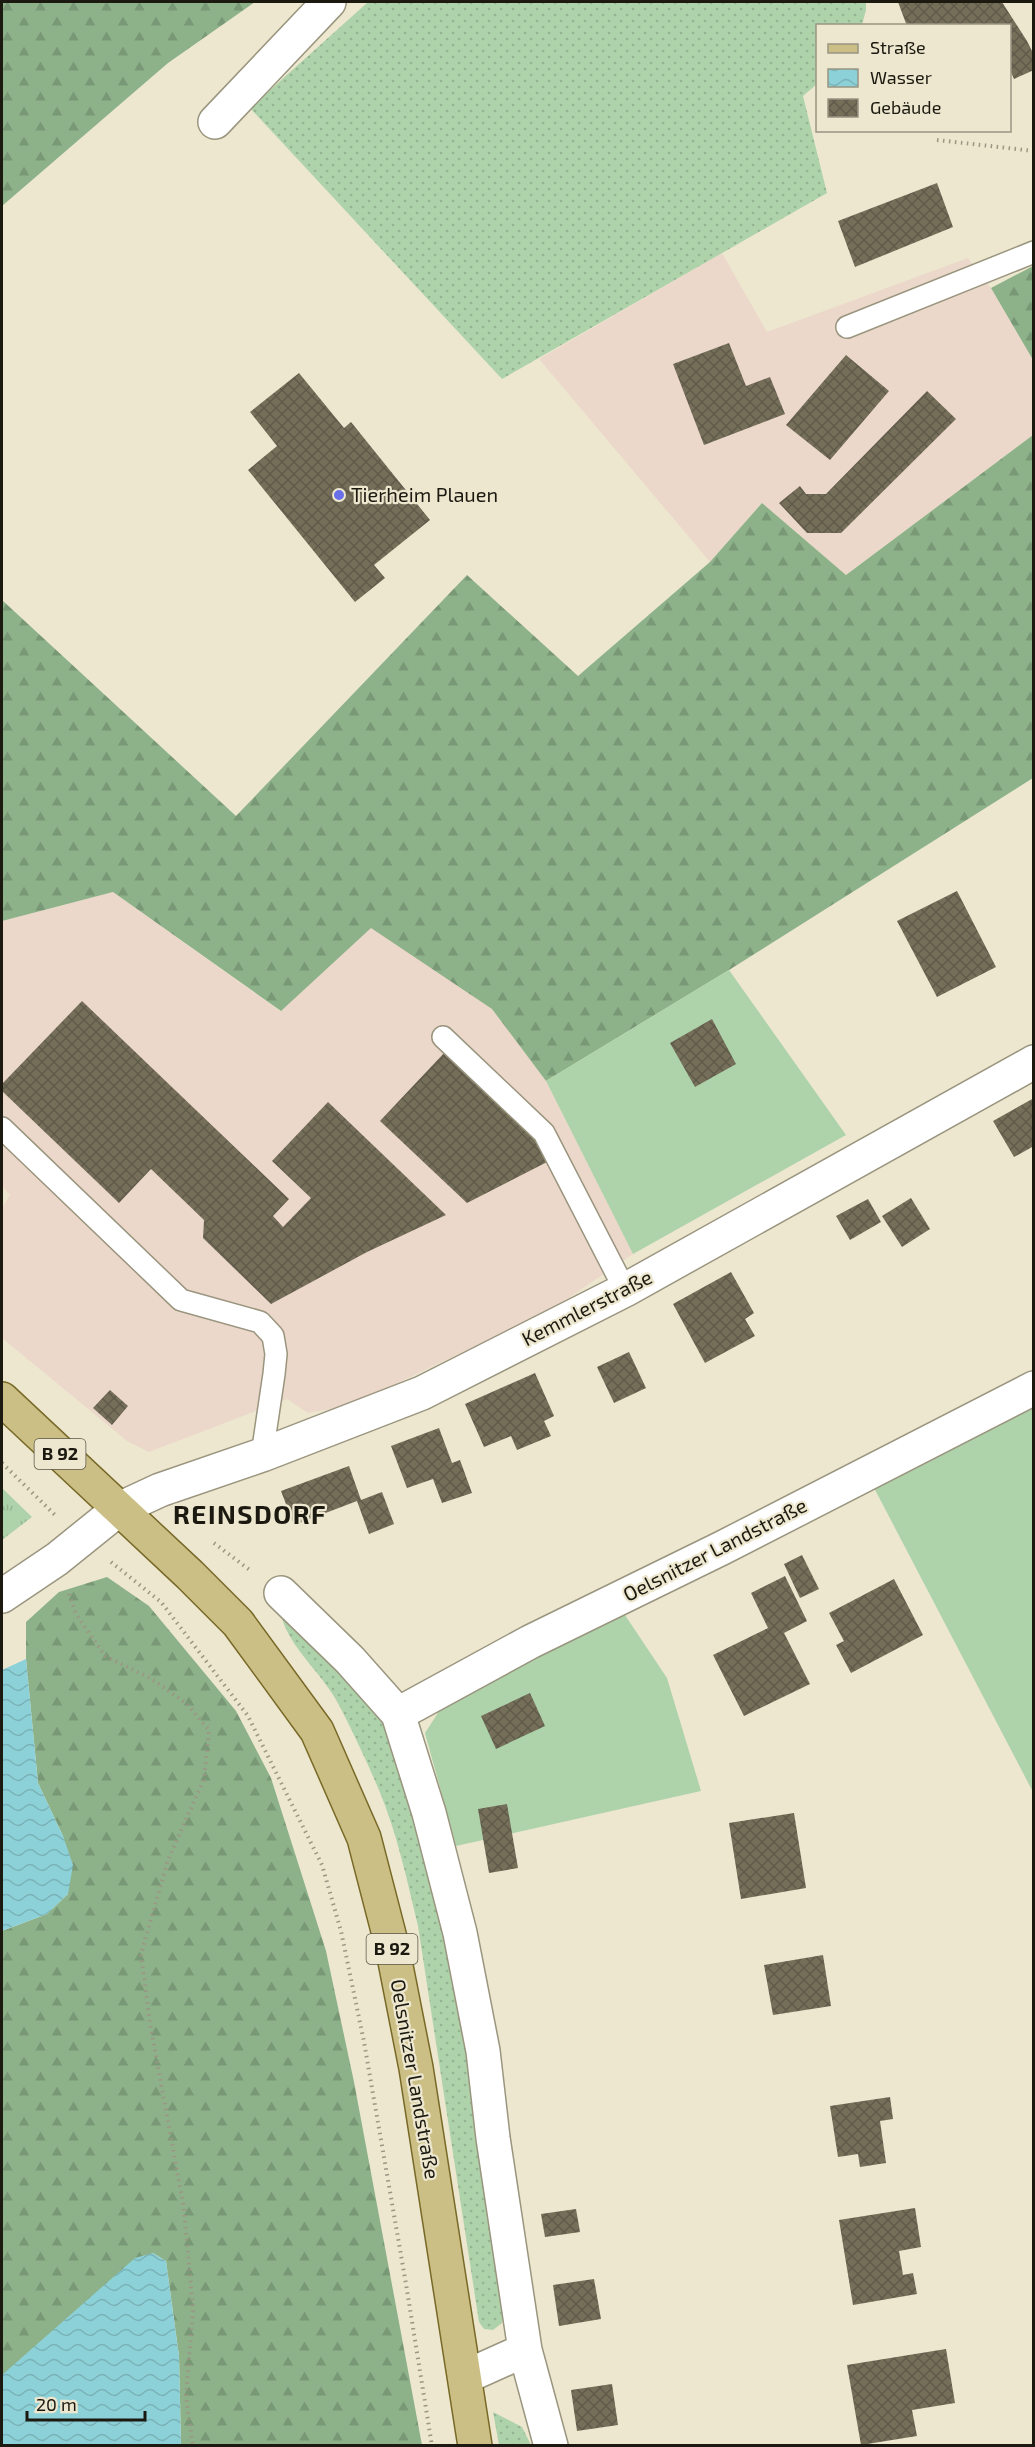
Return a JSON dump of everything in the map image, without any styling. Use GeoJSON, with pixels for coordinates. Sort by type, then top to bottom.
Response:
{"type":"FeatureCollection","features":[{"type":"Feature","properties":{"kind":"main road","name":"B 92"},"geometry":{"type":"LineString","coordinates":[[2,1399],[119,1509]]}},
{"type":"Feature","properties":{"kind":"main road","name":"Oelsnitzer Landstraße"},"geometry":{"type":"LineString","coordinates":[[119,1509],[238,1623],[280,1678],[317,1731],[364,1838],[392,1946],[416,2068],[476,2445]]}},
{"type":"Feature","properties":{"kind":"street"},"geometry":{"type":"LineString","coordinates":[[215,122],[330,2]]}},
{"type":"Feature","properties":{"kind":"street","name":"Kemmlerstraße"},"geometry":{"type":"LineString","coordinates":[[2,1596],[69,1550],[119,1509],[160,1490],[262,1455],[422,1393],[625,1290],[1034,1062]]}},
{"type":"Feature","properties":{"kind":"street","name":"Oelsnitzer Landstraße"},"geometry":{"type":"LineString","coordinates":[[398,1714],[530,1642],[722,1548],[1034,1388]]}},
{"type":"Feature","properties":{"kind":"street"},"geometry":{"type":"LineString","coordinates":[[281,1593],[350,1660],[398,1714],[429,1813],[460,1933],[483,2051],[493,2138],[525,2350],[551,2445]]}},
{"type":"Feature","properties":{"kind":"street"},"geometry":{"type":"LineString","coordinates":[[465,2377],[525,2350]]}},
{"type":"Feature","properties":{"kind":"lane"},"geometry":{"type":"LineString","coordinates":[[847,327],[1034,252]]}},
{"type":"Feature","properties":{"kind":"lane"},"geometry":{"type":"LineString","coordinates":[[443,1037],[544,1133],[625,1290]]}},
{"type":"Feature","properties":{"kind":"lane"},"geometry":{"type":"LineString","coordinates":[[2,1128],[181,1300],[260,1322],[273,1336],[276,1354],[262,1455]]}},
{"type":"Feature","properties":{"kind":"path"},"geometry":{"type":"LineString","coordinates":[[937,140],[1034,151]]}},
{"type":"Feature","properties":{"kind":"path"},"geometry":{"type":"LineString","coordinates":[[2,1463],[69,1550],[125,1572],[160,1602],[207,1660],[248,1716],[322,1865],[341,1931],[364,2042],[432,2445]]}},
{"type":"Feature","properties":{"kind":"path"},"geometry":{"type":"LineString","coordinates":[[69,1550],[76,1614],[105,1656],[150,1678],[186,1703],[209,1730],[204,1779],[168,1860],[141,1954],[150,2023],[184,2209],[193,2310],[186,2397],[193,2445]]}},
{"type":"Feature","properties":{"kind":"shaded area"},"geometry":{"type":"Polygon","coordinates":[[[722,253],[767,332],[968,258],[991,288],[1033,360],[1033,435],[846,575],[762,503],[710,562],[539,359],[722,253]]]}},
{"type":"Feature","properties":{"kind":"shaded area"},"geometry":{"type":"Polygon","coordinates":[[[113,892],[280,1011],[371,927],[492,1009],[546,1081],[633,1254],[551,1310],[349,1406],[308,1413],[287,1399],[149,1452],[127,1441],[2,1338],[2,1208],[10,1195],[2,1186],[2,921],[113,892]]]}},
{"type":"Feature","properties":{"kind":"green space"},"geometry":{"type":"Polygon","coordinates":[[[2,2],[255,2],[168,63],[2,206],[2,2]]]}},
{"type":"Feature","properties":{"kind":"green space"},"geometry":{"type":"Polygon","coordinates":[[[368,2],[866,2],[862,24],[816,24],[816,85],[803,96],[827,193],[502,379],[250,108],[368,2]]]}},
{"type":"Feature","properties":{"kind":"green space"},"geometry":{"type":"Polygon","coordinates":[[[1033,266],[1033,360],[991,288],[1033,266]]]}},
{"type":"Feature","properties":{"kind":"green space"},"geometry":{"type":"Polygon","coordinates":[[[1033,435],[1033,778],[729,970],[546,1081],[492,1009],[371,928],[281,1011],[113,892],[2,921],[2,600],[236,816],[467,575],[578,676],[710,562],[762,503],[846,575],[1033,435]]]}},
{"type":"Feature","properties":{"kind":"green space"},"geometry":{"type":"Polygon","coordinates":[[[729,970],[846,1135],[633,1254],[546,1081],[729,970]]]}},
{"type":"Feature","properties":{"kind":"green space"},"geometry":{"type":"Polygon","coordinates":[[[1033,1401],[1033,1792],[872,1484],[1033,1401]]]}},
{"type":"Feature","properties":{"kind":"green space"},"geometry":{"type":"Polygon","coordinates":[[[2,1488],[32,1517],[2,1540],[2,1488]]]}},
{"type":"Feature","properties":{"kind":"green space"},"geometry":{"type":"Polygon","coordinates":[[[107,1577],[149,1606],[236,1711],[271,1778],[326,1951],[354,2082],[422,2445],[181,2445],[179,2356],[166,2261],[153,2253],[2,2376],[2,1931],[47,1914],[68,1894],[63,1836],[38,1783],[26,1659],[26,1622],[59,1592],[107,1577]]]}},
{"type":"Feature","properties":{"kind":"green space"},"geometry":{"type":"Polygon","coordinates":[[[623,1612],[667,1678],[701,1791],[456,1846],[425,1733],[443,1705],[623,1612]]]}},
{"type":"Feature","properties":{"kind":"green space"},"geometry":{"type":"Polygon","coordinates":[[[281,1615],[294,1619],[391,1730],[448,1908],[504,2309],[502,2323],[493,2330],[484,2329],[479,2322],[418,1926],[396,1840],[379,1790],[340,1707],[299,1651],[285,1628],[281,1615]]]}},
{"type":"Feature","properties":{"kind":"green space"},"geometry":{"type":"Polygon","coordinates":[[[493,2412],[522,2427],[531,2445],[499,2445],[493,2412]]]}},
{"type":"Feature","properties":{"kind":"water"},"geometry":{"type":"Polygon","coordinates":[[[26,1659],[38,1783],[63,1836],[73,1865],[68,1894],[47,1914],[2,1931],[2,1670],[26,1659]]]}},
{"type":"Feature","properties":{"kind":"water"},"geometry":{"type":"Polygon","coordinates":[[[153,2253],[166,2261],[179,2356],[181,2445],[2,2445],[2,2375],[135,2258],[153,2253]]]}},
{"type":"Feature","properties":{"kind":"building"},"geometry":{"type":"Polygon","coordinates":[[[898,2],[1002,2],[1034,55],[1034,70],[1014,79],[1011,72],[1011,24],[906,24],[898,2]]]}},
{"type":"Feature","properties":{"kind":"building"},"geometry":{"type":"Polygon","coordinates":[[[937,183],[953,227],[855,267],[838,221],[937,183]]]}},
{"type":"Feature","properties":{"kind":"building"},"geometry":{"type":"Polygon","coordinates":[[[729,343],[746,386],[770,377],[785,414],[704,445],[673,364],[729,343]]]}},
{"type":"Feature","properties":{"kind":"building"},"geometry":{"type":"Polygon","coordinates":[[[846,355],[889,391],[830,460],[786,425],[846,355]]]}},
{"type":"Feature","properties":{"kind":"building","name":"Tierheim Plauen"},"geometry":{"type":"Polygon","coordinates":[[[299,373],[344,428],[351,422],[430,520],[374,565],[385,578],[355,602],[248,470],[277,446],[250,412],[299,373]]]}},
{"type":"Feature","properties":{"kind":"building"},"geometry":{"type":"Polygon","coordinates":[[[927,391],[956,419],[841,533],[807,533],[779,503],[800,486],[806,494],[826,494],[927,391]]]}},
{"type":"Feature","properties":{"kind":"building"},"geometry":{"type":"Polygon","coordinates":[[[957,891],[996,967],[937,997],[897,921],[957,891]]]}},
{"type":"Feature","properties":{"kind":"building"},"geometry":{"type":"Polygon","coordinates":[[[82,1001],[289,1199],[273,1216],[283,1227],[311,1198],[272,1161],[328,1102],[446,1215],[367,1252],[271,1304],[203,1238],[204,1220],[151,1169],[119,1203],[2,1091],[2,1084],[82,1001]]]}},
{"type":"Feature","properties":{"kind":"building"},"geometry":{"type":"Polygon","coordinates":[[[712,1019],[736,1064],[695,1087],[670,1043],[712,1019]]]}},
{"type":"Feature","properties":{"kind":"building"},"geometry":{"type":"Polygon","coordinates":[[[445,1052],[537,1138],[547,1162],[467,1203],[380,1121],[445,1052]]]}},
{"type":"Feature","properties":{"kind":"building"},"geometry":{"type":"Polygon","coordinates":[[[1034,1098],[1034,1146],[1014,1157],[993,1121],[1034,1098]]]}},
{"type":"Feature","properties":{"kind":"building"},"geometry":{"type":"Polygon","coordinates":[[[911,1198],[930,1229],[902,1247],[882,1216],[911,1198]]]}},
{"type":"Feature","properties":{"kind":"building"},"geometry":{"type":"Polygon","coordinates":[[[868,1199],[881,1222],[850,1240],[836,1216],[868,1199]]]}},
{"type":"Feature","properties":{"kind":"building"},"geometry":{"type":"Polygon","coordinates":[[[731,1272],[754,1313],[745,1319],[755,1336],[705,1363],[673,1304],[731,1272]]]}},
{"type":"Feature","properties":{"kind":"building"},"geometry":{"type":"Polygon","coordinates":[[[629,1352],[646,1388],[614,1403],[597,1367],[629,1352]]]}},
{"type":"Feature","properties":{"kind":"building"},"geometry":{"type":"Polygon","coordinates":[[[535,1373],[554,1416],[544,1421],[551,1436],[517,1450],[511,1436],[484,1447],[465,1404],[535,1373]]]}},
{"type":"Feature","properties":{"kind":"building"},"geometry":{"type":"Polygon","coordinates":[[[110,1390],[128,1406],[112,1425],[93,1408],[110,1390]]]}},
{"type":"Feature","properties":{"kind":"building"},"geometry":{"type":"Polygon","coordinates":[[[439,1428],[452,1463],[460,1460],[472,1493],[442,1503],[433,1479],[407,1488],[391,1446],[439,1428]]]}},
{"type":"Feature","properties":{"kind":"building"},"geometry":{"type":"Polygon","coordinates":[[[349,1466],[361,1500],[382,1492],[394,1524],[369,1534],[357,1501],[294,1525],[281,1491],[349,1466]]]}},
{"type":"Feature","properties":{"kind":"building"},"geometry":{"type":"Polygon","coordinates":[[[802,1555],[819,1589],[800,1598],[784,1564],[802,1555]]]}},
{"type":"Feature","properties":{"kind":"building"},"geometry":{"type":"Polygon","coordinates":[[[785,1576],[807,1621],[784,1633],[810,1684],[744,1716],[713,1655],[768,1628],[751,1593],[785,1576]]]}},
{"type":"Feature","properties":{"kind":"building"},"geometry":{"type":"Polygon","coordinates":[[[894,1579],[923,1635],[851,1673],[836,1645],[844,1641],[829,1613],[894,1579]]]}},
{"type":"Feature","properties":{"kind":"building"},"geometry":{"type":"Polygon","coordinates":[[[530,1693],[545,1726],[496,1749],[481,1716],[530,1693]]]}},
{"type":"Feature","properties":{"kind":"building"},"geometry":{"type":"Polygon","coordinates":[[[507,1804],[518,1868],[489,1873],[478,1809],[507,1804]]]}},
{"type":"Feature","properties":{"kind":"building"},"geometry":{"type":"Polygon","coordinates":[[[794,1813],[806,1888],[741,1899],[729,1823],[794,1813]]]}},
{"type":"Feature","properties":{"kind":"building"},"geometry":{"type":"Polygon","coordinates":[[[823,1955],[831,2006],[773,2015],[764,1965],[823,1955]]]}},
{"type":"Feature","properties":{"kind":"building"},"geometry":{"type":"Polygon","coordinates":[[[890,2097],[893,2119],[880,2121],[886,2163],[860,2167],[858,2154],[838,2157],[830,2106],[890,2097]]]}},
{"type":"Feature","properties":{"kind":"building"},"geometry":{"type":"Polygon","coordinates":[[[915,2208],[921,2247],[899,2251],[903,2275],[913,2273],[917,2294],[853,2305],[839,2220],[915,2208]]]}},
{"type":"Feature","properties":{"kind":"building"},"geometry":{"type":"Polygon","coordinates":[[[576,2209],[580,2232],[545,2237],[541,2214],[576,2209]]]}},
{"type":"Feature","properties":{"kind":"building"},"geometry":{"type":"Polygon","coordinates":[[[594,2279],[601,2319],[559,2326],[553,2285],[594,2279]]]}},
{"type":"Feature","properties":{"kind":"building"},"geometry":{"type":"Polygon","coordinates":[[[946,2349],[955,2403],[912,2410],[917,2436],[861,2445],[847,2365],[946,2349]]]}},
{"type":"Feature","properties":{"kind":"building"},"geometry":{"type":"Polygon","coordinates":[[[612,2384],[618,2425],[577,2431],[571,2390],[612,2384]]]}},
{"type":"Feature","properties":{"kind":"place","name":"Tierheim Plauen"},"geometry":{"type":"Point","coordinates":[339,495]}},
{"type":"Feature","properties":{"kind":"district","name":"REINSDORF"},"geometry":{"type":"Point","coordinates":[250,1515]}}]}
